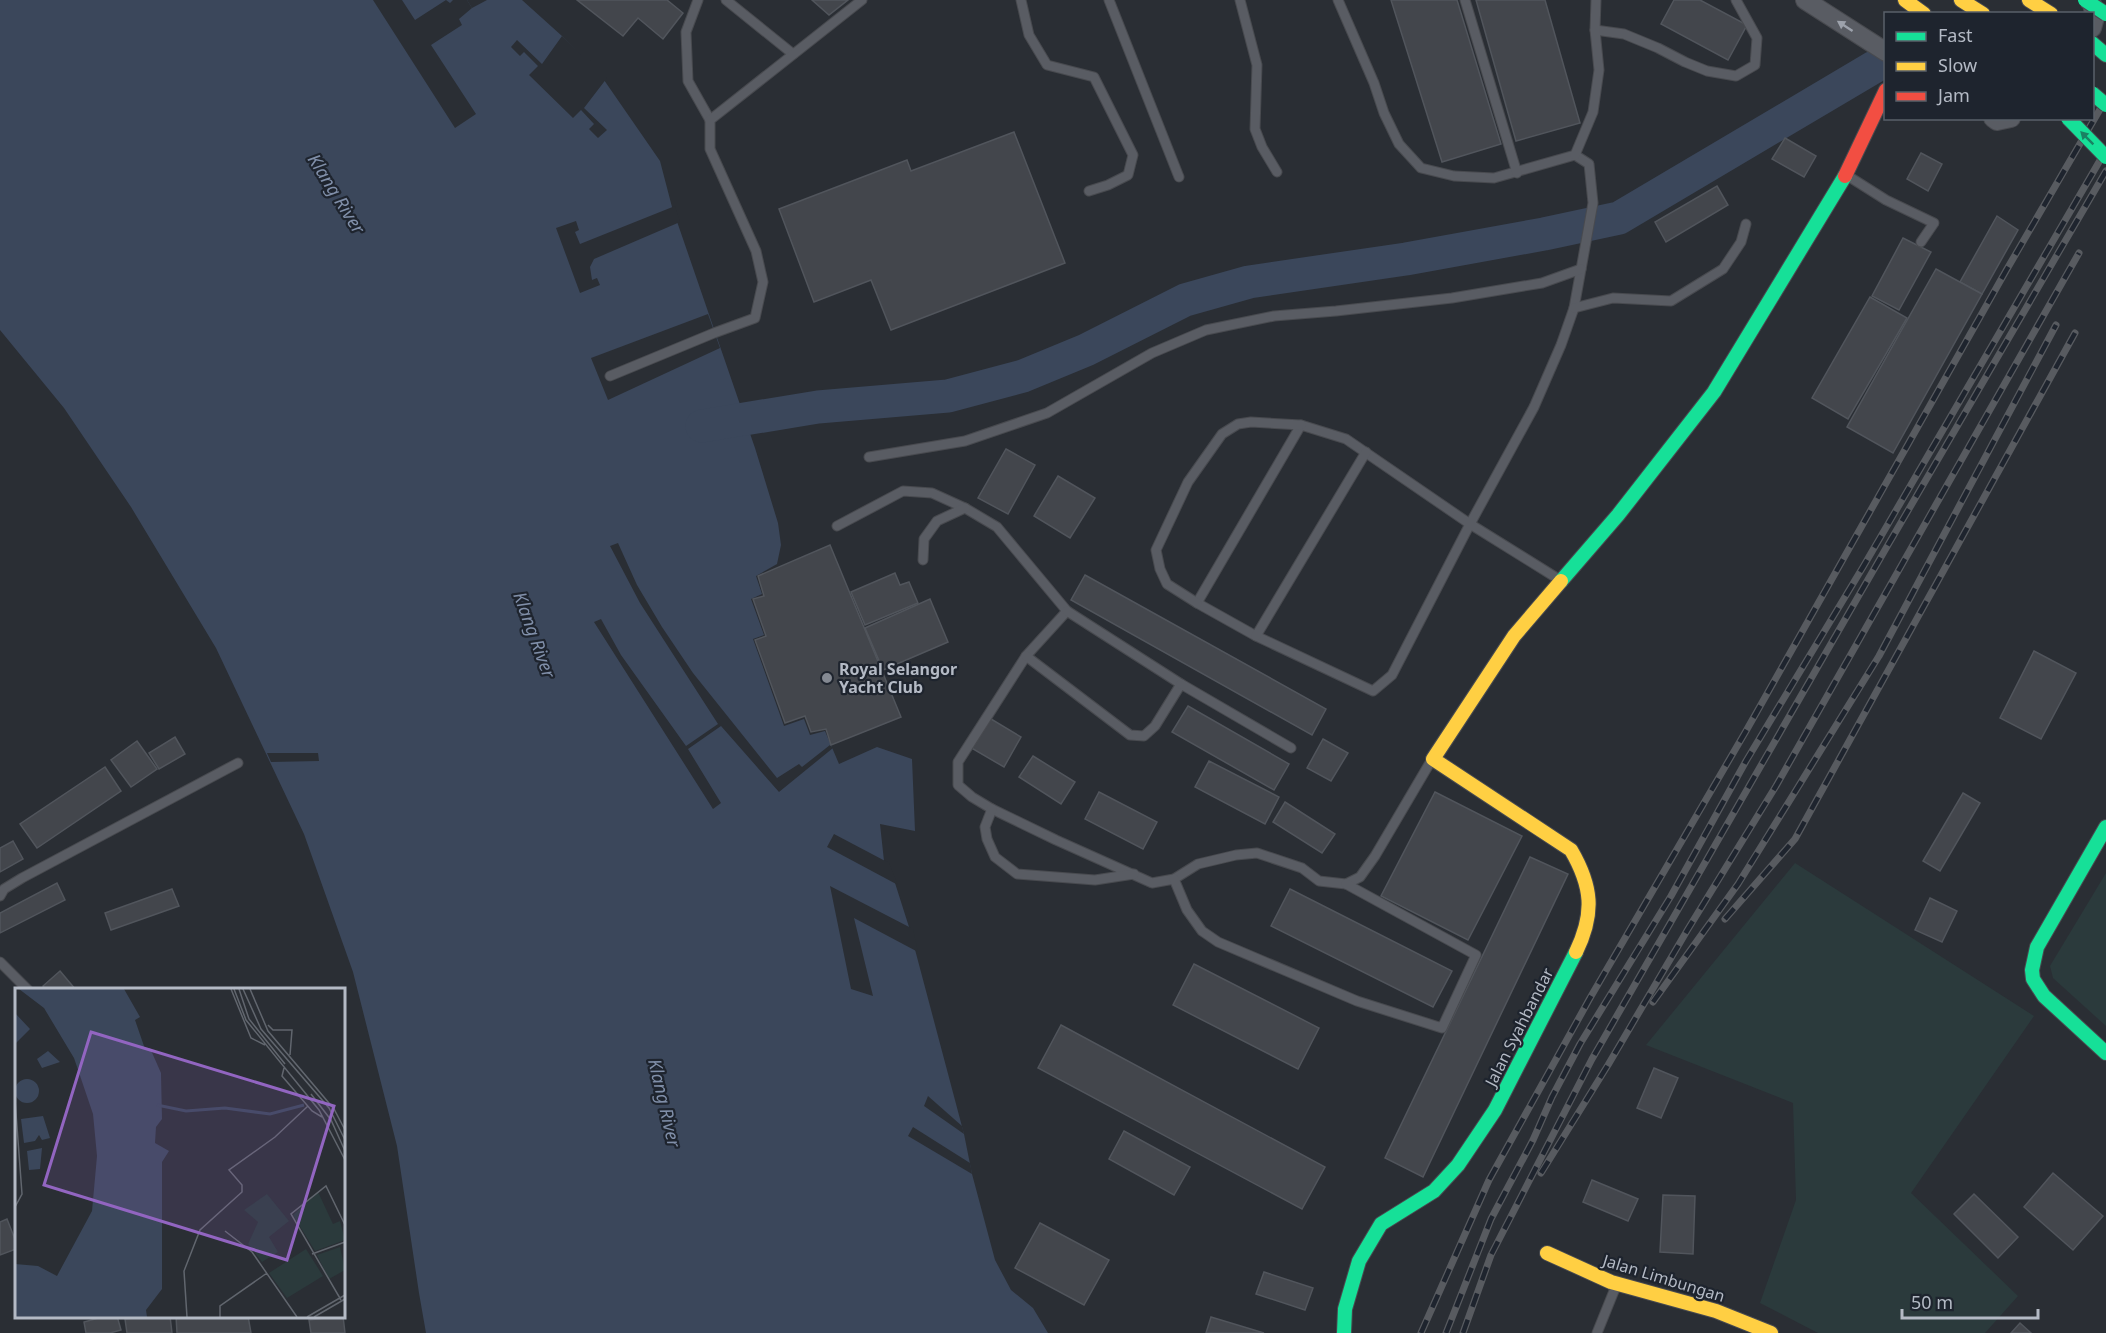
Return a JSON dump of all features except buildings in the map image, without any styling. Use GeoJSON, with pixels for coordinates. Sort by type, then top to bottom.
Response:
{"type":"FeatureCollection","features":[{"type":"Feature","properties":{"kind":"street"},"geometry":{"type":"LineString","coordinates":[[1805,0],[1884,51]]}},
{"type":"Feature","properties":{"kind":"street"},"geometry":{"type":"LineString","coordinates":[[1905,0],[1921,12]]}},
{"type":"Feature","properties":{"kind":"street"},"geometry":{"type":"LineString","coordinates":[[1961,0],[1980,12]]}},
{"type":"Feature","properties":{"kind":"street"},"geometry":{"type":"LineString","coordinates":[[2029,0],[2048,12]]}},
{"type":"Feature","properties":{"kind":"street"},"geometry":{"type":"LineString","coordinates":[[2085,0],[2106,14]]}},
{"type":"Feature","properties":{"kind":"street"},"geometry":{"type":"LineString","coordinates":[[2094,45],[2106,55]]}},
{"type":"Feature","properties":{"kind":"street"},"geometry":{"type":"LineString","coordinates":[[1432,759],[1514,636],[1618,515],[1714,393],[1846,174],[1884,94]]}},
{"type":"Feature","properties":{"kind":"street"},"geometry":{"type":"LineString","coordinates":[[2094,95],[2106,105]]}},
{"type":"Feature","properties":{"kind":"street"},"geometry":{"type":"LineString","coordinates":[[2070,120],[2106,157]]}},
{"type":"Feature","properties":{"kind":"street","name":"Jalan Syahbandar"},"geometry":{"type":"LineString","coordinates":[[1344,1333],[1344,1309],[1359,1261],[1381,1224],[1409,1204],[1434,1191],[1458,1165],[1495,1110],[1579,945],[1590,909],[1584,873],[1571,850],[1432,759]]}},
{"type":"Feature","properties":{"kind":"street"},"geometry":{"type":"LineString","coordinates":[[2106,827],[2037,946],[2031,964],[2034,981],[2059,1012],[2106,1053]]}},
{"type":"Feature","properties":{"kind":"street","name":"Jalan Limbungan"},"geometry":{"type":"LineString","coordinates":[[1547,1253],[1617,1284],[1685,1301],[1756,1325],[1771,1333]]}},
{"type":"Feature","properties":{"kind":"lane"},"geometry":{"type":"LineString","coordinates":[[610,376],[755,318],[763,282],[756,251],[710,149],[710,120],[688,81],[686,32],[699,0]]}},
{"type":"Feature","properties":{"kind":"lane"},"geometry":{"type":"LineString","coordinates":[[726,0],[793,54]]}},
{"type":"Feature","properties":{"kind":"lane"},"geometry":{"type":"LineString","coordinates":[[710,120],[862,0]]}},
{"type":"Feature","properties":{"kind":"lane"},"geometry":{"type":"LineString","coordinates":[[1021,0],[1029,35],[1047,65],[1094,77],[1133,155],[1128,175],[1089,191]]}},
{"type":"Feature","properties":{"kind":"lane"},"geometry":{"type":"LineString","coordinates":[[1109,0],[1179,177]]}},
{"type":"Feature","properties":{"kind":"lane"},"geometry":{"type":"LineString","coordinates":[[1240,0],[1257,64],[1255,129],[1262,147],[1277,172]]}},
{"type":"Feature","properties":{"kind":"lane"},"geometry":{"type":"LineString","coordinates":[[1338,0],[1399,144],[1420,168],[1454,176],[1494,178],[1575,155],[1589,164],[1593,203],[1574,308],[1534,408],[1470,524],[1392,675],[1372,691],[1256,636],[1197,603],[1167,584],[1160,569],[1156,549],[1188,482],[1222,434],[1238,424],[1251,423],[1301,426],[1346,438],[1470,524],[1560,580]]}},
{"type":"Feature","properties":{"kind":"lane"},"geometry":{"type":"LineString","coordinates":[[1465,0],[1517,173]]}},
{"type":"Feature","properties":{"kind":"lane"},"geometry":{"type":"LineString","coordinates":[[1575,155],[1593,112],[1599,70],[1595,30],[1596,0]]}},
{"type":"Feature","properties":{"kind":"lane"},"geometry":{"type":"LineString","coordinates":[[1595,30],[1624,34],[1707,71],[1736,76],[1755,65],[1757,39],[1736,0]]}},
{"type":"Feature","properties":{"kind":"lane"},"geometry":{"type":"LineString","coordinates":[[1846,174],[1886,200],[1934,223],[1921,242]]}},
{"type":"Feature","properties":{"kind":"lane"},"geometry":{"type":"LineString","coordinates":[[1574,308],[1612,298],[1671,302],[1723,269],[1741,242],[1746,224]]}},
{"type":"Feature","properties":{"kind":"lane"},"geometry":{"type":"LineString","coordinates":[[869,457],[965,441],[1047,413],[1152,353],[1206,330],[1274,315],[1336,311],[1452,298],[1542,283],[1581,269]]}},
{"type":"Feature","properties":{"kind":"lane"},"geometry":{"type":"LineString","coordinates":[[1197,603],[1301,426]]}},
{"type":"Feature","properties":{"kind":"lane"},"geometry":{"type":"LineString","coordinates":[[1256,636],[1366,452]]}},
{"type":"Feature","properties":{"kind":"lane"},"geometry":{"type":"LineString","coordinates":[[837,526],[903,492],[932,493],[965,508],[997,527],[1067,611],[1181,684],[1291,748]]}},
{"type":"Feature","properties":{"kind":"lane"},"geometry":{"type":"LineString","coordinates":[[923,560],[924,538],[937,521],[965,508]]}},
{"type":"Feature","properties":{"kind":"lane"},"geometry":{"type":"LineString","coordinates":[[1067,611],[1026,656],[958,762],[958,785],[972,797],[1056,840],[1152,883],[1174,879],[1198,864],[1236,855],[1257,853],[1302,868],[1319,881],[1346,884],[1476,955],[1442,1028],[1357,1001],[1218,942],[1202,931],[1187,910],[1174,879]]}},
{"type":"Feature","properties":{"kind":"lane"},"geometry":{"type":"LineString","coordinates":[[1026,656],[1130,735],[1144,736],[1155,726],[1181,684]]}},
{"type":"Feature","properties":{"kind":"lane"},"geometry":{"type":"LineString","coordinates":[[1346,884],[1360,877],[1375,856],[1432,759]]}},
{"type":"Feature","properties":{"kind":"lane"},"geometry":{"type":"LineString","coordinates":[[0,896],[4,889],[22,878],[238,763]]}},
{"type":"Feature","properties":{"kind":"lane"},"geometry":{"type":"LineString","coordinates":[[992,809],[985,827],[987,839],[995,857],[1017,874],[1095,880],[1134,874]]}},
{"type":"Feature","properties":{"kind":"lane"},"geometry":{"type":"LineString","coordinates":[[0,962],[26,988]]}},
{"type":"Feature","properties":{"kind":"lane"},"geometry":{"type":"LineString","coordinates":[[1597,1333],[1617,1284]]}},
{"type":"Feature","properties":{"kind":"shaded area"},"geometry":{"type":"Polygon","coordinates":[[[1795,863],[2034,1016],[1911,1193],[2018,1296],[1985,1333],[1818,1333],[1760,1303],[1796,1200],[1793,1103],[1646,1045],[1795,863]]]}},
{"type":"Feature","properties":{"kind":"shaded area"},"geometry":{"type":"Polygon","coordinates":[[[2106,873],[2106,1026],[2053,978],[2050,966],[2106,873]]]}},
{"type":"Feature","properties":{"kind":"water","name":"Klang River"},"geometry":{"type":"Polygon","coordinates":[[[0,0],[467,0],[472,8],[487,0],[522,0],[562,36],[604,80],[660,161],[672,207],[755,448],[778,523],[781,545],[777,564],[756,576],[762,594],[751,599],[764,635],[753,639],[784,726],[804,719],[810,735],[825,731],[839,764],[877,747],[912,759],[915,831],[880,824],[884,861],[895,883],[909,927],[995,1260],[1011,1290],[1033,1308],[1048,1333],[426,1333],[397,1146],[353,972],[304,834],[216,648],[131,507],[64,408],[0,330],[0,0]]]}},
{"type":"Feature","properties":{"kind":"pier"},"geometry":{"type":"Polygon","coordinates":[[[373,0],[402,0],[415,20],[446,0],[450,3],[453,0],[467,0],[472,8],[459,19],[462,25],[431,45],[476,114],[455,128],[373,0]]]}},
{"type":"Feature","properties":{"kind":"pier"},"geometry":{"type":"Polygon","coordinates":[[[562,36],[607,78],[584,108],[607,130],[598,138],[589,129],[594,124],[581,110],[573,118],[529,75],[538,66],[524,52],[520,56],[511,47],[517,40],[542,64],[562,36]]]}},
{"type":"Feature","properties":{"kind":"pier"},"geometry":{"type":"Polygon","coordinates":[[[675,206],[680,222],[594,259],[590,267],[592,280],[597,278],[600,285],[580,293],[556,228],[576,221],[579,230],[575,232],[580,244],[675,206]]]}},
{"type":"Feature","properties":{"kind":"pier"},"geometry":{"type":"Polygon","coordinates":[[[708,314],[720,348],[608,400],[591,358],[708,314]]]}},
{"type":"Feature","properties":{"kind":"pier"},"geometry":{"type":"Polygon","coordinates":[[[618,543],[637,585],[693,673],[777,778],[799,764],[802,767],[830,745],[833,748],[779,792],[721,726],[688,749],[721,803],[713,809],[594,622],[601,619],[621,655],[686,746],[718,724],[640,603],[610,546],[618,543]]]}},
{"type":"Feature","properties":{"kind":"pier"},"geometry":{"type":"Polygon","coordinates":[[[267,753],[318,753],[319,761],[271,762],[267,753]]]}},
{"type":"Feature","properties":{"kind":"pier"},"geometry":{"type":"Polygon","coordinates":[[[834,834],[889,863],[898,885],[827,847],[834,834]]]}},
{"type":"Feature","properties":{"kind":"pier"},"geometry":{"type":"Polygon","coordinates":[[[830,886],[913,929],[918,952],[854,918],[873,996],[851,989],[830,886]]]}},
{"type":"Feature","properties":{"kind":"pier"},"geometry":{"type":"Polygon","coordinates":[[[928,1096],[962,1126],[964,1134],[924,1106],[928,1096]]]}},
{"type":"Feature","properties":{"kind":"pier"},"geometry":{"type":"Polygon","coordinates":[[[913,1127],[970,1163],[972,1174],[908,1136],[913,1127]]]}},
{"type":"Feature","properties":{"kind":"waterway"},"geometry":{"type":"LineString","coordinates":[[702,426],[818,407],[948,396],[1023,376],[1086,350],[1185,300],[1249,282],[1406,259],[1619,218],[1874,67]]}},
{"type":"Feature","properties":{"kind":"railway"},"geometry":{"type":"LineString","coordinates":[[2094,120],[2106,99]]}},
{"type":"Feature","properties":{"kind":"railway"},"geometry":{"type":"LineString","coordinates":[[1421,1333],[1489,1180],[1590,998],[1746,731],[2094,120]]}},
{"type":"Feature","properties":{"kind":"railway"},"geometry":{"type":"LineString","coordinates":[[1446,1333],[1491,1219],[1580,1044],[1671,896],[1746,761],[1863,567],[2106,150]]}},
{"type":"Feature","properties":{"kind":"railway"},"geometry":{"type":"LineString","coordinates":[[1463,1333],[1491,1255],[1592,1059],[2106,171]]}},
{"type":"Feature","properties":{"kind":"railway"},"geometry":{"type":"LineString","coordinates":[[1541,1173],[1776,786],[2079,253]]}},
{"type":"Feature","properties":{"kind":"railway"},"geometry":{"type":"LineString","coordinates":[[1653,1002],[1738,884],[1879,656],[2056,325]]}},
{"type":"Feature","properties":{"kind":"railway"},"geometry":{"type":"LineString","coordinates":[[1725,919],[1795,839],[2075,333]]}},
{"type":"Feature","properties":{"kind":"traffic: fast"},"geometry":{"type":"LineString","coordinates":[[2085,0],[2106,14]]}},
{"type":"Feature","properties":{"kind":"traffic: fast"},"geometry":{"type":"LineString","coordinates":[[2094,45],[2106,55]]}},
{"type":"Feature","properties":{"kind":"traffic: fast"},"geometry":{"type":"LineString","coordinates":[[2094,95],[2106,105]]}},
{"type":"Feature","properties":{"kind":"traffic: fast"},"geometry":{"type":"LineString","coordinates":[[2070,120],[2106,157]]}},
{"type":"Feature","properties":{"kind":"traffic: fast"},"geometry":{"type":"LineString","coordinates":[[1561,581],[1618,515],[1714,392],[1845,176]]}},
{"type":"Feature","properties":{"kind":"traffic: fast"},"geometry":{"type":"LineString","coordinates":[[2106,827],[2037,947],[2032,970],[2033,979],[2044,996],[2106,1053]]}},
{"type":"Feature","properties":{"kind":"traffic: fast"},"geometry":{"type":"LineString","coordinates":[[1344,1333],[1345,1309],[1359,1261],[1381,1224],[1434,1191],[1458,1165],[1495,1110],[1576,952]]}},
{"type":"Feature","properties":{"kind":"traffic: slow"},"geometry":{"type":"LineString","coordinates":[[1905,0],[1921,12]]}},
{"type":"Feature","properties":{"kind":"traffic: slow"},"geometry":{"type":"LineString","coordinates":[[1961,0],[1980,12]]}},
{"type":"Feature","properties":{"kind":"traffic: slow"},"geometry":{"type":"LineString","coordinates":[[2029,0],[2048,12]]}},
{"type":"Feature","properties":{"kind":"traffic: slow"},"geometry":{"type":"LineString","coordinates":[[1561,581],[1514,636],[1433,759],[1571,850],[1583,876],[1588,900],[1586,925],[1576,952]]}},
{"type":"Feature","properties":{"kind":"traffic: slow"},"geometry":{"type":"LineString","coordinates":[[1547,1253],[1611,1282],[1716,1311],[1771,1333]]}},
{"type":"Feature","properties":{"kind":"traffic: jam"},"geometry":{"type":"LineString","coordinates":[[1845,176],[1884,94]]}},
{"type":"Feature","properties":{"kind":"place","name":"Royal Selangor Yacht Club"},"geometry":{"type":"Point","coordinates":[827,678]}}]}
